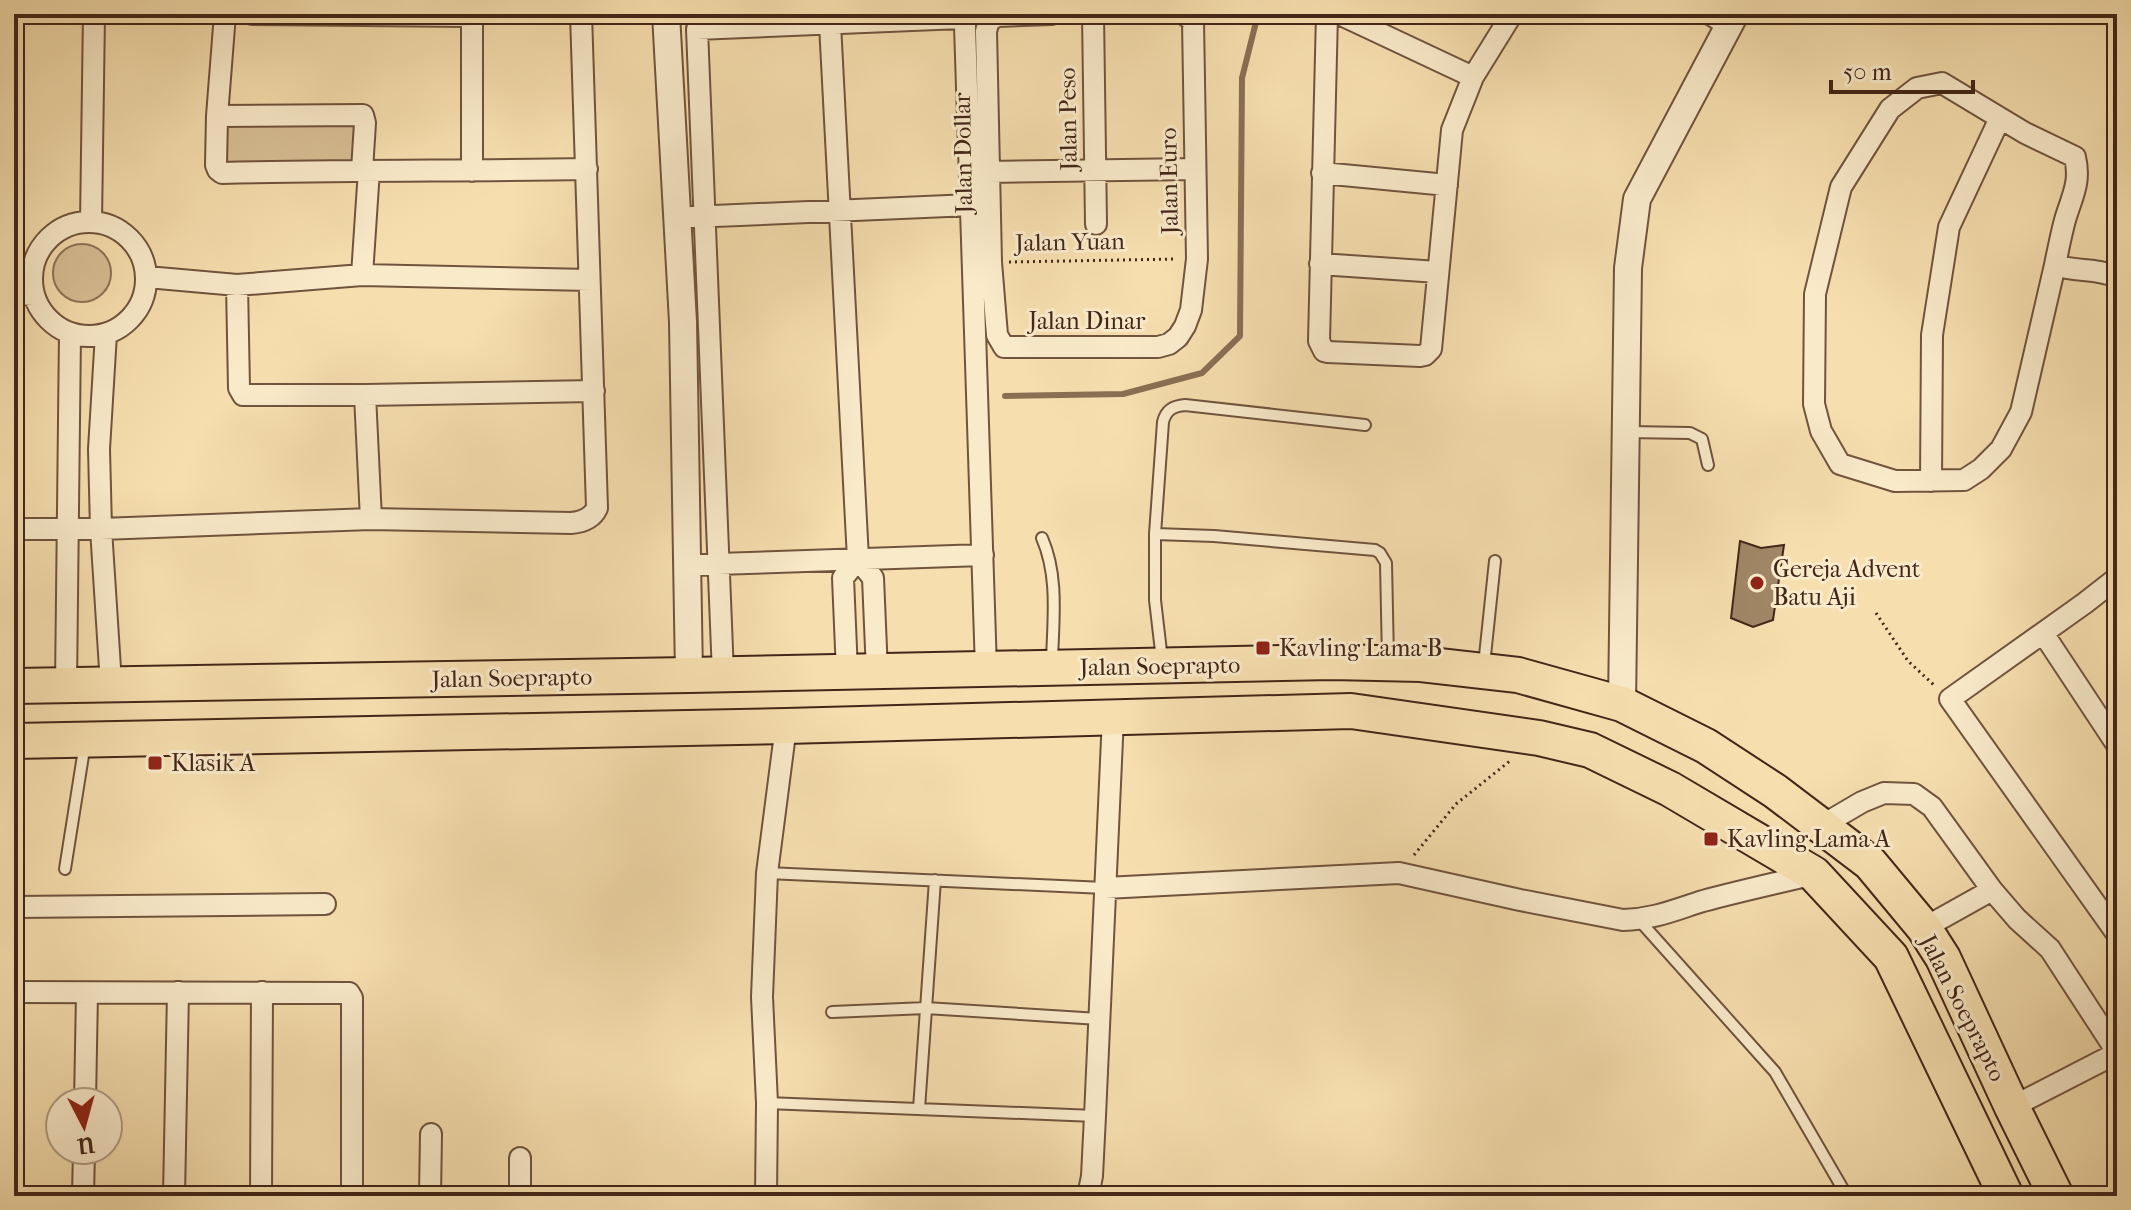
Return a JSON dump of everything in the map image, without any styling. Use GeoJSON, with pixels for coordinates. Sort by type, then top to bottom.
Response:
{"type":"FeatureCollection","features":[{"type":"Feature","properties":{"kind":"highway","name":"Jalan Soeprapto"},"geometry":{"type":"LineString","coordinates":[[14,686],[1332,662],[1421,664],[1518,675],[1622,704],[1706,746],[1775,791],[1870,863],[1924,928],[1943,958],[2056,1196]]}},
{"type":"Feature","properties":{"kind":"highway","name":"Jalan Soeprapto"},"geometry":{"type":"LineString","coordinates":[[14,741],[1351,711],[1539,738],[1590,750],[1670,789],[1814,874],[1891,957],[2006,1196]]}},
{"type":"Feature","properties":{"kind":"street"},"geometry":{"type":"LineString","coordinates":[[91,222],[94,14]]}},
{"type":"Feature","properties":{"kind":"street"},"geometry":{"type":"LineString","coordinates":[[225,14],[216,165],[222,173],[587,169]]}},
{"type":"Feature","properties":{"kind":"street"},"geometry":{"type":"LineString","coordinates":[[253,14],[472,15],[472,171]]}},
{"type":"Feature","properties":{"kind":"street"},"geometry":{"type":"LineString","coordinates":[[14,529],[68,530],[371,519],[571,523],[594,514],[597,508],[594,391],[581,14]]}},
{"type":"Feature","properties":{"kind":"street"},"geometry":{"type":"LineString","coordinates":[[666,14],[683,322],[689,675]]}},
{"type":"Feature","properties":{"kind":"street","name":"Jalan Dollar"},"geometry":{"type":"LineString","coordinates":[[1004,347],[997,335],[991,262],[986,31],[988,24],[997,16],[1051,14]]}},
{"type":"Feature","properties":{"kind":"street","name":"Jalan Peso"},"geometry":{"type":"LineString","coordinates":[[1093,14],[1096,224]]}},
{"type":"Feature","properties":{"kind":"street","name":"Jalan Euro"},"geometry":{"type":"LineString","coordinates":[[1169,344],[1178,337],[1191,310],[1197,259],[1193,21],[1184,14]]}},
{"type":"Feature","properties":{"kind":"street"},"geometry":{"type":"LineString","coordinates":[[1327,14],[1319,341],[1324,351],[1328,352],[1420,356],[1431,349],[1452,130],[1473,77],[1512,14]]}},
{"type":"Feature","properties":{"kind":"street"},"geometry":{"type":"LineString","coordinates":[[1339,14],[1473,77]]}},
{"type":"Feature","properties":{"kind":"street"},"geometry":{"type":"LineString","coordinates":[[723,674],[697,29],[961,18],[965,26],[986,669]]}},
{"type":"Feature","properties":{"kind":"street"},"geometry":{"type":"LineString","coordinates":[[1622,704],[1628,268],[1637,199],[1724,18]]}},
{"type":"Feature","properties":{"kind":"street"},"geometry":{"type":"LineString","coordinates":[[830,24],[858,559],[873,578],[862,672]]}},
{"type":"Feature","properties":{"kind":"street"},"geometry":{"type":"LineString","coordinates":[[1942,83],[2025,133],[2075,157],[2079,173],[2077,188],[2055,265],[2021,412],[2001,449],[1981,469],[1964,480],[1895,481],[1840,464],[1821,431],[1814,404],[1815,294],[1841,187],[1890,109],[1917,88],[1942,83]]}},
{"type":"Feature","properties":{"kind":"street"},"geometry":{"type":"LineString","coordinates":[[217,116],[363,115],[366,170],[362,275]]}},
{"type":"Feature","properties":{"kind":"street"},"geometry":{"type":"LineString","coordinates":[[1931,481],[1932,335],[1949,227],[2000,118]]}},
{"type":"Feature","properties":{"kind":"street"},"geometry":{"type":"LineString","coordinates":[[989,172],[1194,169]]}},
{"type":"Feature","properties":{"kind":"street"},"geometry":{"type":"LineString","coordinates":[[1322,173],[1447,185]]}},
{"type":"Feature","properties":{"kind":"street"},"geometry":{"type":"LineString","coordinates":[[677,218],[971,205]]}},
{"type":"Feature","properties":{"kind":"street"},"geometry":{"type":"LineString","coordinates":[[91,222],[112,227],[130,239],[142,257],[147,277],[144,296],[136,312],[123,325],[106,334],[88,336],[70,333],[54,324],[24,295],[32,278],[35,260],[44,244],[57,232],[73,224],[91,222]]}},
{"type":"Feature","properties":{"kind":"street"},"geometry":{"type":"LineString","coordinates":[[1320,264],[1438,272]]}},
{"type":"Feature","properties":{"kind":"street"},"geometry":{"type":"LineString","coordinates":[[2055,265],[2070,270],[2105,272],[2117,277]]}},
{"type":"Feature","properties":{"kind":"street"},"geometry":{"type":"LineString","coordinates":[[147,277],[237,285],[362,275],[589,280]]}},
{"type":"Feature","properties":{"kind":"street"},"geometry":{"type":"LineString","coordinates":[[237,285],[239,388],[240,393],[246,395],[594,391]]}},
{"type":"Feature","properties":{"kind":"street"},"geometry":{"type":"LineString","coordinates":[[66,685],[70,333]]}},
{"type":"Feature","properties":{"kind":"street"},"geometry":{"type":"LineString","coordinates":[[106,334],[99,449],[111,684]]}},
{"type":"Feature","properties":{"kind":"street","name":"Jalan Dinar"},"geometry":{"type":"LineString","coordinates":[[1004,347],[1150,348],[1169,344]]}},
{"type":"Feature","properties":{"kind":"street"},"geometry":{"type":"LineString","coordinates":[[365,395],[371,519]]}},
{"type":"Feature","properties":{"kind":"street"},"geometry":{"type":"LineString","coordinates":[[687,565],[983,555]]}},
{"type":"Feature","properties":{"kind":"street"},"geometry":{"type":"LineString","coordinates":[[858,559],[843,578],[862,672]]}},
{"type":"Feature","properties":{"kind":"street"},"geometry":{"type":"LineString","coordinates":[[2117,578],[1950,699],[2117,934]]}},
{"type":"Feature","properties":{"kind":"street"},"geometry":{"type":"LineString","coordinates":[[2043,633],[2117,745]]}},
{"type":"Feature","properties":{"kind":"street"},"geometry":{"type":"LineString","coordinates":[[1088,1196],[1092,1176],[1113,717]]}},
{"type":"Feature","properties":{"kind":"street"},"geometry":{"type":"LineString","coordinates":[[766,1196],[767,1103],[762,997],[767,873],[786,726]]}},
{"type":"Feature","properties":{"kind":"street"},"geometry":{"type":"LineString","coordinates":[[1821,826],[1884,793],[1914,794],[1932,807],[2017,919],[2050,949],[2117,1052],[2012,1107]]}},
{"type":"Feature","properties":{"kind":"street"},"geometry":{"type":"LineString","coordinates":[[1105,888],[1399,873],[1520,900],[1623,920],[1639,920],[1814,874]]}},
{"type":"Feature","properties":{"kind":"street"},"geometry":{"type":"LineString","coordinates":[[1924,928],[1992,890]]}},
{"type":"Feature","properties":{"kind":"street"},"geometry":{"type":"LineString","coordinates":[[14,907],[325,904]]}},
{"type":"Feature","properties":{"kind":"street"},"geometry":{"type":"LineString","coordinates":[[14,992],[351,994],[352,1196]]}},
{"type":"Feature","properties":{"kind":"street"},"geometry":{"type":"LineString","coordinates":[[174,1196],[178,992]]}},
{"type":"Feature","properties":{"kind":"street"},"geometry":{"type":"LineString","coordinates":[[261,1196],[262,992]]}},
{"type":"Feature","properties":{"kind":"street"},"geometry":{"type":"LineString","coordinates":[[85,1086],[87,993]]}},
{"type":"Feature","properties":{"kind":"street"},"geometry":{"type":"LineString","coordinates":[[430,1196],[431,1134]]}},
{"type":"Feature","properties":{"kind":"street"},"geometry":{"type":"LineString","coordinates":[[520,1158],[520,1196]]}},
{"type":"Feature","properties":{"kind":"street"},"geometry":{"type":"LineString","coordinates":[[83,1196],[84,1166]]}},
{"type":"Feature","properties":{"kind":"lane"},"geometry":{"type":"LineString","coordinates":[[1162,666],[1155,600],[1155,534],[1166,412],[1185,405],[1365,425]]}},
{"type":"Feature","properties":{"kind":"lane"},"geometry":{"type":"LineString","coordinates":[[1625,432],[1690,433],[1702,439],[1708,465]]}},
{"type":"Feature","properties":{"kind":"lane"},"geometry":{"type":"LineString","coordinates":[[1155,534],[1229,537],[1370,549],[1380,553],[1386,563],[1388,663]]}},
{"type":"Feature","properties":{"kind":"lane"},"geometry":{"type":"LineString","coordinates":[[1042,538],[1054,582],[1052,668]]}},
{"type":"Feature","properties":{"kind":"lane"},"geometry":{"type":"LineString","coordinates":[[1483,671],[1495,561]]}},
{"type":"Feature","properties":{"kind":"lane"},"geometry":{"type":"LineString","coordinates":[[65,869],[86,741]]}},
{"type":"Feature","properties":{"kind":"lane"},"geometry":{"type":"LineString","coordinates":[[767,873],[1105,888]]}},
{"type":"Feature","properties":{"kind":"lane"},"geometry":{"type":"LineString","coordinates":[[919,1109],[935,880]]}},
{"type":"Feature","properties":{"kind":"lane"},"geometry":{"type":"LineString","coordinates":[[1639,920],[1775,1072],[1847,1196]]}},
{"type":"Feature","properties":{"kind":"lane"},"geometry":{"type":"LineString","coordinates":[[832,1012],[926,1008],[1099,1019]]}},
{"type":"Feature","properties":{"kind":"lane"},"geometry":{"type":"LineString","coordinates":[[767,1103],[1095,1116]]}},
{"type":"Feature","properties":{"kind":"path","name":"Jalan Yuan"},"geometry":{"type":"LineString","coordinates":[[991,262],[1197,259]]}},
{"type":"Feature","properties":{"kind":"path"},"geometry":{"type":"LineString","coordinates":[[1876,613],[1918,673],[1950,699]]}},
{"type":"Feature","properties":{"kind":"path"},"geometry":{"type":"LineString","coordinates":[[1399,873],[1456,804],[1539,738]]}},
{"type":"Feature","properties":{"kind":"shaded area"},"geometry":{"type":"Polygon","coordinates":[[[218,116],[363,116],[362,169],[221,171],[218,116]]]}},
{"type":"Feature","properties":{"kind":"shaded area"},"geometry":{"type":"Polygon","coordinates":[[[82,244],[102,253],[111,273],[102,293],[82,302],[62,293],[53,273],[62,253],[82,244]]]}},
{"type":"Feature","properties":{"kind":"building","name":"Gereja Advent Batu Aji"},"geometry":{"type":"Polygon","coordinates":[[[1740,541],[1761,548],[1784,545],[1773,620],[1753,627],[1731,618],[1740,541]]]}},
{"type":"Feature","properties":{"kind":"waterway"},"geometry":{"type":"LineString","coordinates":[[1005,396],[1123,394],[1202,373],[1240,336],[1242,78],[1258,14]]}},
{"type":"Feature","properties":{"kind":"place","name":"Gereja Advent Batu Aji"},"geometry":{"type":"Point","coordinates":[1757,583]}},
{"type":"Feature","properties":{"kind":"place","name":"Kavling Lama B"},"geometry":{"type":"Point","coordinates":[1263,648]}},
{"type":"Feature","properties":{"kind":"place","name":"Klasik A"},"geometry":{"type":"Point","coordinates":[155,763]}},
{"type":"Feature","properties":{"kind":"place","name":"Kavling Lama A"},"geometry":{"type":"Point","coordinates":[1711,839]}}]}
